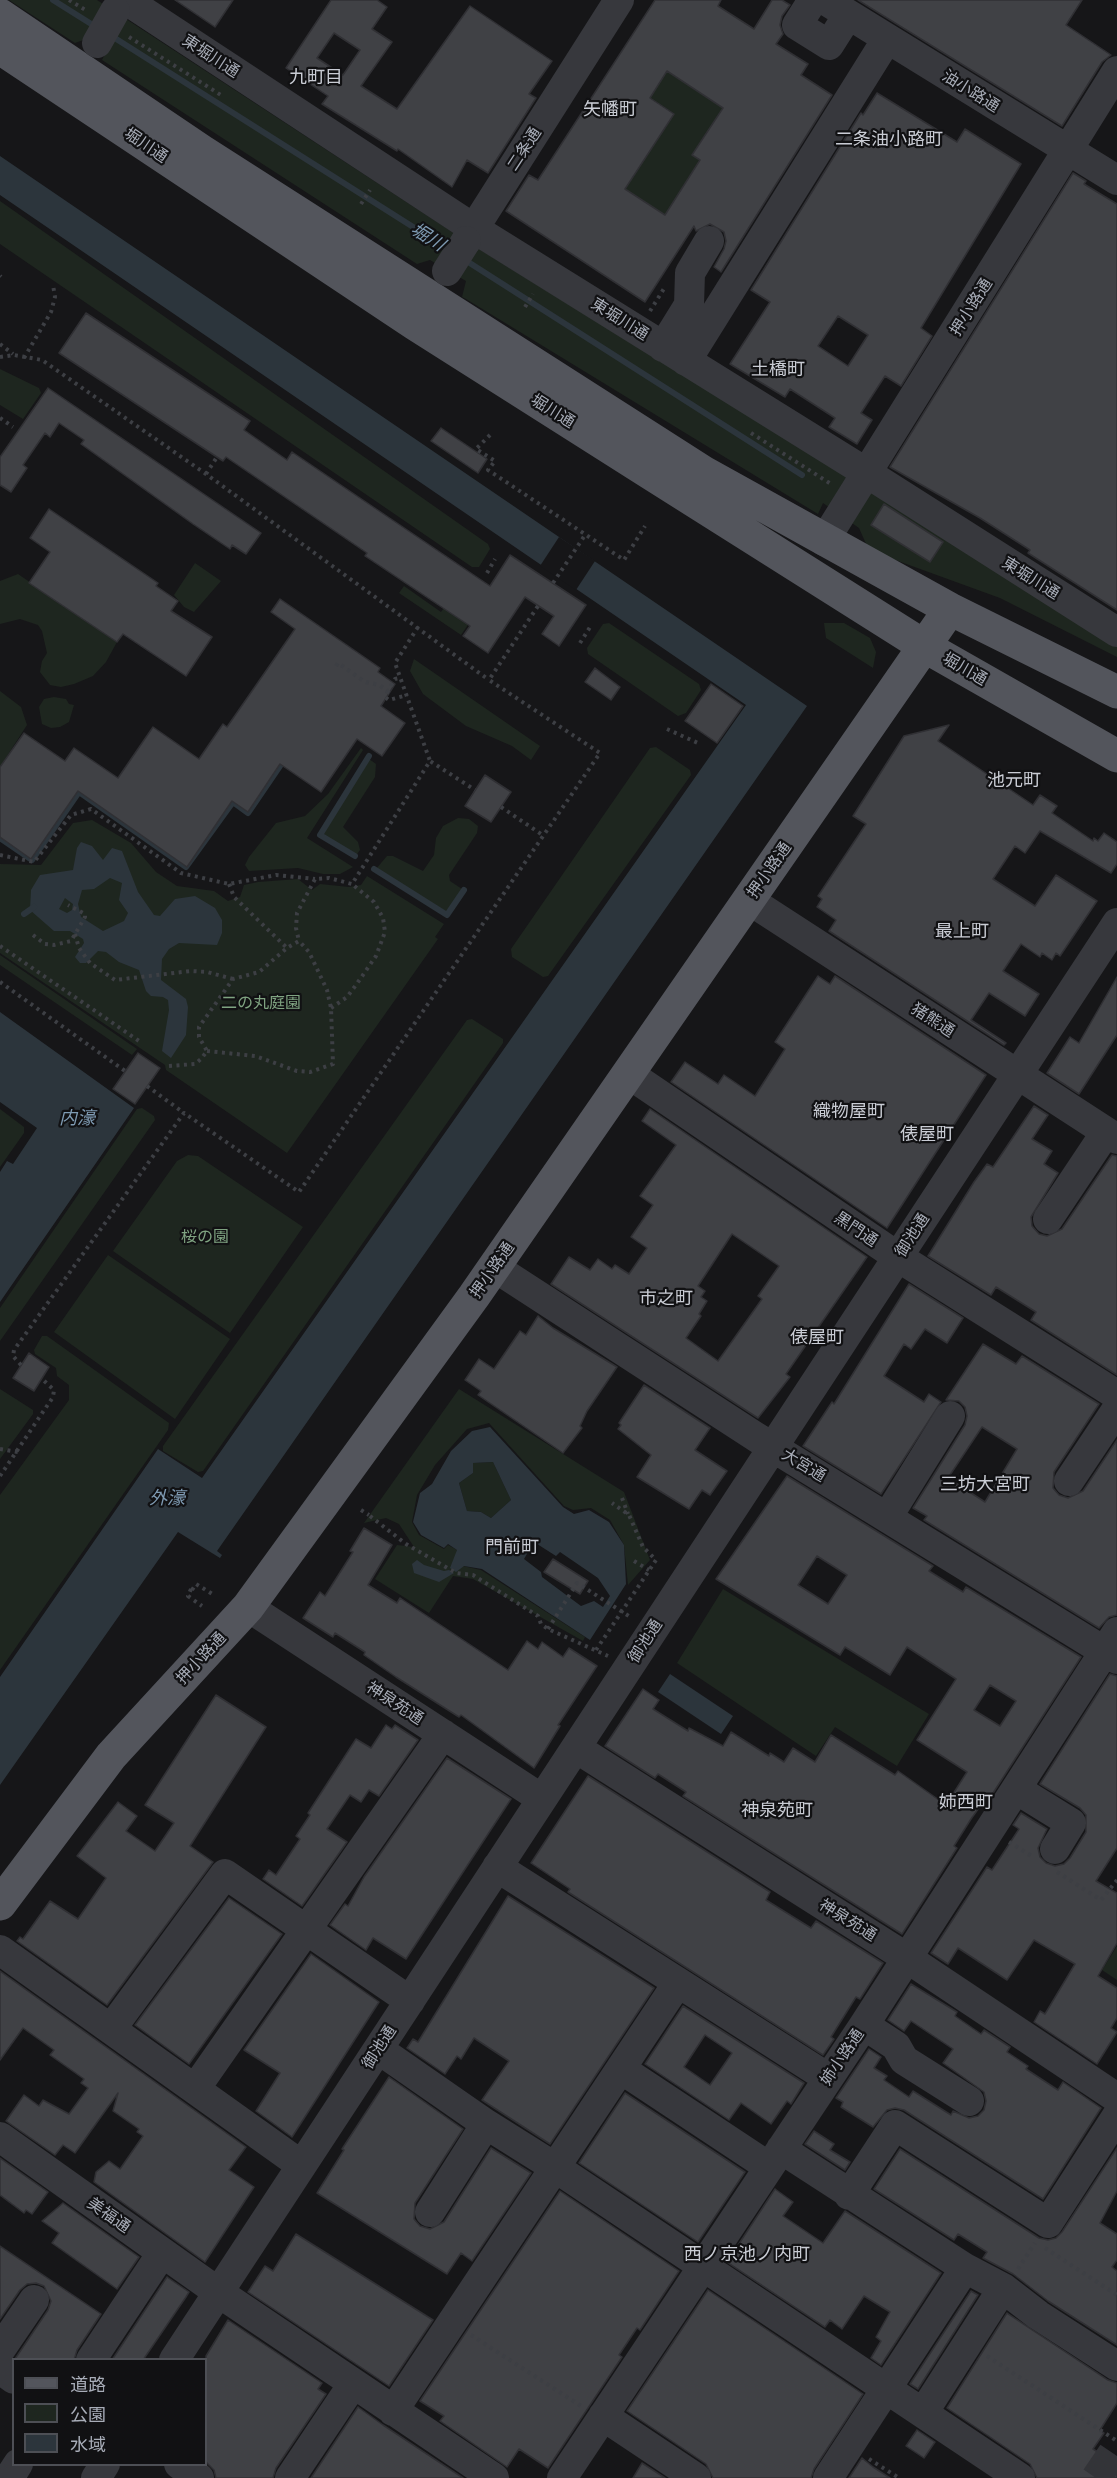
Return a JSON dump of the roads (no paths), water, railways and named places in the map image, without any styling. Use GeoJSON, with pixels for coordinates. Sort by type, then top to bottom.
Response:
{"type":"FeatureCollection","features":[{"type":"Feature","properties":{"kind":"main road","name":"堀川通"},"geometry":{"type":"LineString","coordinates":[[0,15],[89,56],[203,152],[703,472],[831,528],[950,609],[1117,693]]}},
{"type":"Feature","properties":{"kind":"main road","name":"堀川通"},"geometry":{"type":"LineString","coordinates":[[0,48],[415,324],[924,646],[1117,756]]}},
{"type":"Feature","properties":{"kind":"main road","name":"押小路通"},"geometry":{"type":"LineString","coordinates":[[0,1904],[111,1756],[248,1607],[494,1267],[950,609]]}},
{"type":"Feature","properties":{"kind":"street","name":"二条通"},"geometry":{"type":"LineString","coordinates":[[430,299],[619,0]]}},
{"type":"Feature","properties":{"kind":"street"},"geometry":{"type":"LineString","coordinates":[[813,0],[797,25],[829,45],[836,7]]}},
{"type":"Feature","properties":{"kind":"street","name":"東堀川通"},"geometry":{"type":"LineString","coordinates":[[121,4],[470,235],[675,354],[863,478],[1117,632]]}},
{"type":"Feature","properties":{"kind":"street"},"geometry":{"type":"LineString","coordinates":[[89,56],[121,4]]}},
{"type":"Feature","properties":{"kind":"street","name":"油小路通"},"geometry":{"type":"LineString","coordinates":[[836,7],[1117,180]]}},
{"type":"Feature","properties":{"kind":"street"},"geometry":{"type":"LineString","coordinates":[[675,354],[887,39]]}},
{"type":"Feature","properties":{"kind":"street","name":"押小路通"},"geometry":{"type":"LineString","coordinates":[[831,528],[1117,71]]}},
{"type":"Feature","properties":{"kind":"street"},"geometry":{"type":"LineString","coordinates":[[675,354],[689,305],[690,273],[709,241]]}},
{"type":"Feature","properties":{"kind":"street","name":"猪熊通"},"geometry":{"type":"LineString","coordinates":[[749,900],[1111,1135]]}},
{"type":"Feature","properties":{"kind":"street","name":"御池通"},"geometry":{"type":"LineString","coordinates":[[175,2358],[1116,925]]}},
{"type":"Feature","properties":{"kind":"street","name":"黒門通"},"geometry":{"type":"LineString","coordinates":[[629,1074],[898,1257],[943,1298],[1117,1395]]}},
{"type":"Feature","properties":{"kind":"street"},"geometry":{"type":"LineString","coordinates":[[1048,1219],[1111,1135]]}},
{"type":"Feature","properties":{"kind":"street","name":"大宮通"},"geometry":{"type":"LineString","coordinates":[[494,1267],[773,1446],[1113,1648]]}},
{"type":"Feature","properties":{"kind":"street"},"geometry":{"type":"LineString","coordinates":[[1069,1481],[1117,1409]]}},
{"type":"Feature","properties":{"kind":"street"},"geometry":{"type":"LineString","coordinates":[[888,1516],[950,1416]]}},
{"type":"Feature","properties":{"kind":"street","name":"神泉苑通"},"geometry":{"type":"LineString","coordinates":[[248,1607],[542,1799]]}},
{"type":"Feature","properties":{"kind":"street","name":"姉小路通"},"geometry":{"type":"LineString","coordinates":[[562,2478],[864,2025],[1016,1789],[1113,1648]]}},
{"type":"Feature","properties":{"kind":"street"},"geometry":{"type":"LineString","coordinates":[[195,2089],[308,1932],[442,1734]]}},
{"type":"Feature","properties":{"kind":"street","name":"神泉苑通"},"geometry":{"type":"LineString","coordinates":[[576,1748],[907,1958],[1117,2098]]}},
{"type":"Feature","properties":{"kind":"street"},"geometry":{"type":"LineString","coordinates":[[1016,1789],[1071,1823],[1055,1849]]}},
{"type":"Feature","properties":{"kind":"street"},"geometry":{"type":"LineString","coordinates":[[497,1867],[676,1984],[828,2078]]}},
{"type":"Feature","properties":{"kind":"street"},"geometry":{"type":"LineString","coordinates":[[111,2029],[225,1874],[410,2001]]}},
{"type":"Feature","properties":{"kind":"street"},"geometry":{"type":"LineString","coordinates":[[0,1950],[302,2165]]}},
{"type":"Feature","properties":{"kind":"street"},"geometry":{"type":"LineString","coordinates":[[393,2411],[676,1984]]}},
{"type":"Feature","properties":{"kind":"street"},"geometry":{"type":"LineString","coordinates":[[864,2025],[896,2046],[904,2060],[969,2101]]}},
{"type":"Feature","properties":{"kind":"street"},"geometry":{"type":"LineString","coordinates":[[378,2049],[486,2124],[704,2266],[1020,2478]]}},
{"type":"Feature","properties":{"kind":"street"},"geometry":{"type":"LineString","coordinates":[[621,2069],[775,2158],[849,2195],[965,2268],[1003,2288],[1038,2315],[1117,2366]]}},
{"type":"Feature","properties":{"kind":"street"},"geometry":{"type":"LineString","coordinates":[[849,2195],[895,2125],[1048,2223],[1117,2116]]}},
{"type":"Feature","properties":{"kind":"street"},"geometry":{"type":"LineString","coordinates":[[430,2212],[486,2124]]}},
{"type":"Feature","properties":{"kind":"street","name":"美福通"},"geometry":{"type":"LineString","coordinates":[[0,2138],[218,2292],[494,2478]]}},
{"type":"Feature","properties":{"kind":"street"},"geometry":{"type":"LineString","coordinates":[[92,2358],[162,2253]]}},
{"type":"Feature","properties":{"kind":"street"},"geometry":{"type":"LineString","coordinates":[[828,2478],[965,2268]]}},
{"type":"Feature","properties":{"kind":"street"},"geometry":{"type":"LineString","coordinates":[[923,2413],[1003,2288]]}},
{"type":"Feature","properties":{"kind":"street"},"geometry":{"type":"LineString","coordinates":[[0,2350],[34,2300]]}},
{"type":"Feature","properties":{"kind":"street"},"geometry":{"type":"LineString","coordinates":[[290,2478],[353,2384]]}},
{"type":"Feature","properties":{"kind":"street"},"geometry":{"type":"LineString","coordinates":[[602,2418],[696,2478]]}},
{"type":"Feature","properties":{"kind":"street"},"geometry":{"type":"LineString","coordinates":[[182,2466],[199,2478]]}},
{"type":"Feature","properties":{"kind":"water","name":"外濠"},"geometry":{"type":"Polygon","coordinates":[[[0,156],[807,706],[217,1551],[222,1555],[220,1558],[178,1532],[0,1785],[0,1677],[158,1449],[202,1478],[746,705],[0,195],[0,156]]]}},
{"type":"Feature","properties":{"kind":"water"},"geometry":{"type":"Polygon","coordinates":[[[81,842],[92,846],[103,860],[112,848],[122,851],[138,892],[154,915],[160,916],[175,899],[195,896],[215,908],[222,920],[222,933],[217,945],[179,943],[169,949],[162,959],[161,980],[186,999],[188,1007],[186,1035],[171,1058],[162,1051],[169,1010],[168,1000],[151,996],[146,991],[139,970],[119,962],[106,952],[98,951],[86,963],[80,963],[75,957],[84,943],[83,939],[70,931],[54,931],[30,910],[31,890],[40,875],[73,870],[77,848],[81,842]],[[110,878],[94,889],[82,890],[78,904],[81,917],[103,931],[124,921],[128,913],[119,900],[122,883],[110,878]],[[65,898],[59,909],[67,913],[72,910],[73,904],[65,898]]]}},
{"type":"Feature","properties":{"kind":"water","name":"内濠"},"geometry":{"type":"Polygon","coordinates":[[[0,1012],[134,1108],[0,1302],[0,1172],[7,1161],[13,1164],[37,1128],[0,1102],[0,1012]]]}},
{"type":"Feature","properties":{"kind":"water"},"geometry":{"type":"Polygon","coordinates":[[[490,1427],[563,1507],[574,1514],[589,1510],[609,1522],[624,1545],[626,1584],[590,1640],[482,1569],[464,1566],[456,1572],[450,1568],[457,1550],[448,1544],[444,1548],[421,1535],[413,1522],[420,1493],[432,1484],[451,1451],[472,1431],[490,1427]],[[493,1462],[473,1463],[473,1473],[459,1483],[467,1511],[481,1512],[491,1518],[511,1500],[493,1462]],[[534,1542],[524,1559],[541,1572],[542,1577],[581,1606],[594,1601],[603,1607],[610,1596],[598,1578],[560,1552],[556,1556],[534,1542]]]}},
{"type":"Feature","properties":{"kind":"water"},"geometry":{"type":"Polygon","coordinates":[[[417,1560],[424,1565],[454,1573],[439,1582],[414,1573],[412,1564],[417,1560]]]}},
{"type":"Feature","properties":{"kind":"water"},"geometry":{"type":"Polygon","coordinates":[[[670,1674],[733,1716],[721,1734],[658,1692],[670,1674]]]}},
{"type":"Feature","properties":{"kind":"waterway","name":"堀川"},"geometry":{"type":"LineString","coordinates":[[53,0],[96,27]]}},
{"type":"Feature","properties":{"kind":"waterway","name":"堀川"},"geometry":{"type":"LineString","coordinates":[[110,35],[451,251]]}},
{"type":"Feature","properties":{"kind":"waterway","name":"堀川"},"geometry":{"type":"LineString","coordinates":[[465,260],[802,475]]}},
{"type":"Feature","properties":{"kind":"waterway"},"geometry":{"type":"LineString","coordinates":[[355,856],[320,835],[369,756]]}},
{"type":"Feature","properties":{"kind":"waterway"},"geometry":{"type":"LineString","coordinates":[[0,838],[32,860],[79,792],[186,867],[233,802],[248,813],[280,766]]}},
{"type":"Feature","properties":{"kind":"waterway"},"geometry":{"type":"LineString","coordinates":[[374,869],[447,915],[464,890]]}},
{"type":"Feature","properties":{"kind":"waterway"},"geometry":{"type":"LineString","coordinates":[[24,914],[34,907]]}},
{"type":"Feature","properties":{"kind":"tunnel"},"geometry":{"type":"LineString","coordinates":[[1096,2478],[1117,2447]]}},
{"type":"Feature","properties":{"kind":"district","name":"九町目"},"geometry":{"type":"Point","coordinates":[316,77]}},
{"type":"Feature","properties":{"kind":"district","name":"矢幡町"},"geometry":{"type":"Point","coordinates":[610,109]}},
{"type":"Feature","properties":{"kind":"district","name":"二条油小路町"},"geometry":{"type":"Point","coordinates":[889,139]}},
{"type":"Feature","properties":{"kind":"district","name":"土橋町"},"geometry":{"type":"Point","coordinates":[778,369]}},
{"type":"Feature","properties":{"kind":"district","name":"池元町"},"geometry":{"type":"Point","coordinates":[1014,780]}},
{"type":"Feature","properties":{"kind":"district","name":"最上町"},"geometry":{"type":"Point","coordinates":[962,931]}},
{"type":"Feature","properties":{"kind":"district","name":"織物屋町"},"geometry":{"type":"Point","coordinates":[849,1111]}},
{"type":"Feature","properties":{"kind":"district","name":"俵屋町"},"geometry":{"type":"Point","coordinates":[927,1134]}},
{"type":"Feature","properties":{"kind":"district","name":"市之町"},"geometry":{"type":"Point","coordinates":[666,1298]}},
{"type":"Feature","properties":{"kind":"district","name":"俵屋町"},"geometry":{"type":"Point","coordinates":[817,1337]}},
{"type":"Feature","properties":{"kind":"district","name":"三坊大宮町"},"geometry":{"type":"Point","coordinates":[985,1484]}},
{"type":"Feature","properties":{"kind":"district","name":"門前町"},"geometry":{"type":"Point","coordinates":[512,1547]}},
{"type":"Feature","properties":{"kind":"district","name":"姉西町"},"geometry":{"type":"Point","coordinates":[966,1802]}},
{"type":"Feature","properties":{"kind":"district","name":"神泉苑町"},"geometry":{"type":"Point","coordinates":[777,1810]}},
{"type":"Feature","properties":{"kind":"district","name":"西ノ京池ノ内町"},"geometry":{"type":"Point","coordinates":[747,2254]}},
{"type":"Feature","properties":{"kind":"park label","name":"二の丸庭園"},"geometry":{"type":"Point","coordinates":[261,1003]}},
{"type":"Feature","properties":{"kind":"park label","name":"桜の園"},"geometry":{"type":"Point","coordinates":[205,1237]}}]}
